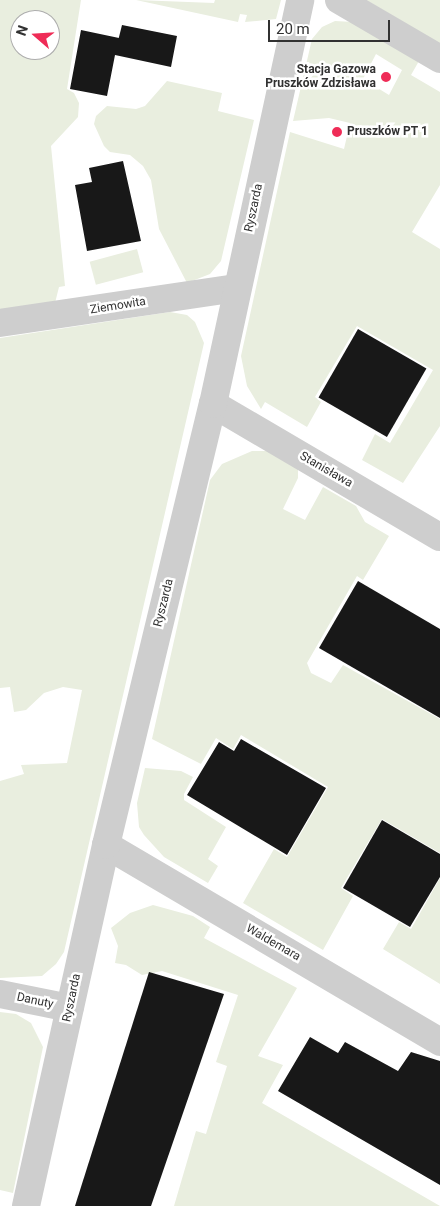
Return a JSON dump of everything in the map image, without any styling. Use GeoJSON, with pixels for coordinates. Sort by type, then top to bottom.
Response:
{"type":"FeatureCollection","features":[{"type":"Feature","properties":{"kind":"street","name":"Ryszarda"},"geometry":{"type":"LineString","coordinates":[[26,1206],[106,845],[213,404],[300,0]]}},
{"type":"Feature","properties":{"kind":"street"},"geometry":{"type":"LineString","coordinates":[[339,0],[440,59]]}},
{"type":"Feature","properties":{"kind":"street","name":"Ziemowita"},"geometry":{"type":"LineString","coordinates":[[0,323],[237,288]]}},
{"type":"Feature","properties":{"kind":"street","name":"Stanisława"},"geometry":{"type":"LineString","coordinates":[[213,404],[440,537]]}},
{"type":"Feature","properties":{"kind":"street","name":"Waldemara"},"geometry":{"type":"LineString","coordinates":[[106,845],[440,1042]]}},
{"type":"Feature","properties":{"kind":"street","name":"Danuty"},"geometry":{"type":"LineString","coordinates":[[0,994],[70,1008]]}},
{"type":"Feature","properties":{"kind":"shaded area"},"geometry":{"type":"Polygon","coordinates":[[[0,0],[81,0],[67,89],[74,93],[79,103],[78,117],[51,146],[65,286],[59,287],[55,303],[0,312],[0,0]]]}},
{"type":"Feature","properties":{"kind":"shaded area"},"geometry":{"type":"Polygon","coordinates":[[[136,0],[214,3],[215,0],[281,0],[276,19],[245,22],[247,15],[240,14],[238,22],[136,0]]]}},
{"type":"Feature","properties":{"kind":"shaded area"},"geometry":{"type":"Polygon","coordinates":[[[366,0],[440,0],[440,44],[366,0]]]}},
{"type":"Feature","properties":{"kind":"shaded area"},"geometry":{"type":"Polygon","coordinates":[[[335,21],[353,22],[419,61],[411,75],[440,92],[440,185],[412,232],[440,249],[440,426],[403,483],[362,460],[375,434],[390,443],[433,370],[357,326],[315,397],[321,402],[307,427],[265,402],[261,409],[247,386],[241,356],[290,132],[344,149],[350,123],[329,118],[293,121],[312,39],[322,27],[335,21]],[[376,54],[363,79],[389,95],[402,70],[376,54]]]}},
{"type":"Feature","properties":{"kind":"shaded area"},"geometry":{"type":"Polygon","coordinates":[[[167,81],[222,93],[218,111],[254,120],[221,261],[210,274],[187,283],[159,229],[151,180],[143,166],[130,155],[110,152],[104,146],[94,124],[96,116],[107,106],[136,109],[145,106],[167,81]]]}},
{"type":"Feature","properties":{"kind":"shaded area"},"geometry":{"type":"Polygon","coordinates":[[[137,249],[143,272],[96,285],[90,262],[137,249]]]}},
{"type":"Feature","properties":{"kind":"shaded area"},"geometry":{"type":"Polygon","coordinates":[[[170,312],[187,315],[195,322],[204,343],[64,952],[56,964],[42,976],[0,978],[0,781],[24,774],[21,765],[67,763],[82,690],[63,687],[44,693],[26,710],[14,712],[10,687],[0,688],[0,338],[170,312]]]}},
{"type":"Feature","properties":{"kind":"shaded area"},"geometry":{"type":"Polygon","coordinates":[[[252,451],[270,451],[298,468],[298,478],[283,509],[305,520],[323,487],[356,506],[365,522],[389,536],[363,580],[357,576],[307,663],[311,673],[331,683],[343,665],[440,719],[440,853],[382,819],[341,888],[353,896],[323,950],[243,903],[274,849],[287,857],[328,787],[241,735],[233,749],[216,738],[201,764],[152,739],[210,480],[222,464],[252,451]]]}},
{"type":"Feature","properties":{"kind":"shaded area"},"geometry":{"type":"Polygon","coordinates":[[[145,768],[181,771],[193,777],[184,794],[184,800],[226,827],[208,859],[218,866],[208,883],[164,857],[139,827],[137,803],[145,768]]]}},
{"type":"Feature","properties":{"kind":"shaded area"},"geometry":{"type":"Polygon","coordinates":[[[440,878],[440,984],[383,949],[399,922],[411,929],[440,878]]]}},
{"type":"Feature","properties":{"kind":"shaded area"},"geometry":{"type":"Polygon","coordinates":[[[153,905],[193,916],[210,927],[204,938],[297,988],[258,1056],[283,1065],[262,1103],[440,1206],[174,1206],[196,1131],[206,1134],[227,1066],[216,1062],[238,995],[162,971],[142,975],[126,965],[115,963],[118,946],[111,928],[130,913],[153,905]]]}},
{"type":"Feature","properties":{"kind":"shaded area"},"geometry":{"type":"Polygon","coordinates":[[[0,1012],[16,1014],[31,1023],[43,1047],[13,1193],[0,1190],[0,1012]]]}},
{"type":"Feature","properties":{"kind":"building"},"geometry":{"type":"Polygon","coordinates":[[[122,25],[177,36],[171,67],[115,55],[107,96],[70,89],[81,30],[119,38],[122,25]]]}},
{"type":"Feature","properties":{"kind":"building"},"geometry":{"type":"Polygon","coordinates":[[[123,161],[141,241],[87,251],[75,185],[92,182],[89,168],[123,161]]]}},
{"type":"Feature","properties":{"kind":"building"},"geometry":{"type":"Polygon","coordinates":[[[358,329],[426,368],[387,437],[318,397],[358,329]]]}},
{"type":"Feature","properties":{"kind":"building"},"geometry":{"type":"Polygon","coordinates":[[[358,581],[440,629],[440,718],[319,648],[358,581]]]}},
{"type":"Feature","properties":{"kind":"building"},"geometry":{"type":"Polygon","coordinates":[[[241,739],[326,788],[287,855],[187,795],[219,742],[234,751],[241,739]]]}},
{"type":"Feature","properties":{"kind":"building"},"geometry":{"type":"Polygon","coordinates":[[[382,820],[440,854],[440,877],[410,927],[343,888],[382,820]]]}},
{"type":"Feature","properties":{"kind":"building"},"geometry":{"type":"Polygon","coordinates":[[[149,972],[224,994],[151,1206],[75,1206],[149,972]]]}},
{"type":"Feature","properties":{"kind":"building"},"geometry":{"type":"Polygon","coordinates":[[[310,1037],[338,1053],[345,1042],[398,1071],[411,1052],[440,1061],[440,1185],[278,1091],[310,1037]]]}},
{"type":"Feature","properties":{"kind":"place","name":"Stacja Gazowa Pruszków Zdzisława"},"geometry":{"type":"Point","coordinates":[386,77]}},
{"type":"Feature","properties":{"kind":"place","name":"Pruszków PT 1"},"geometry":{"type":"Point","coordinates":[337,132]}}]}
